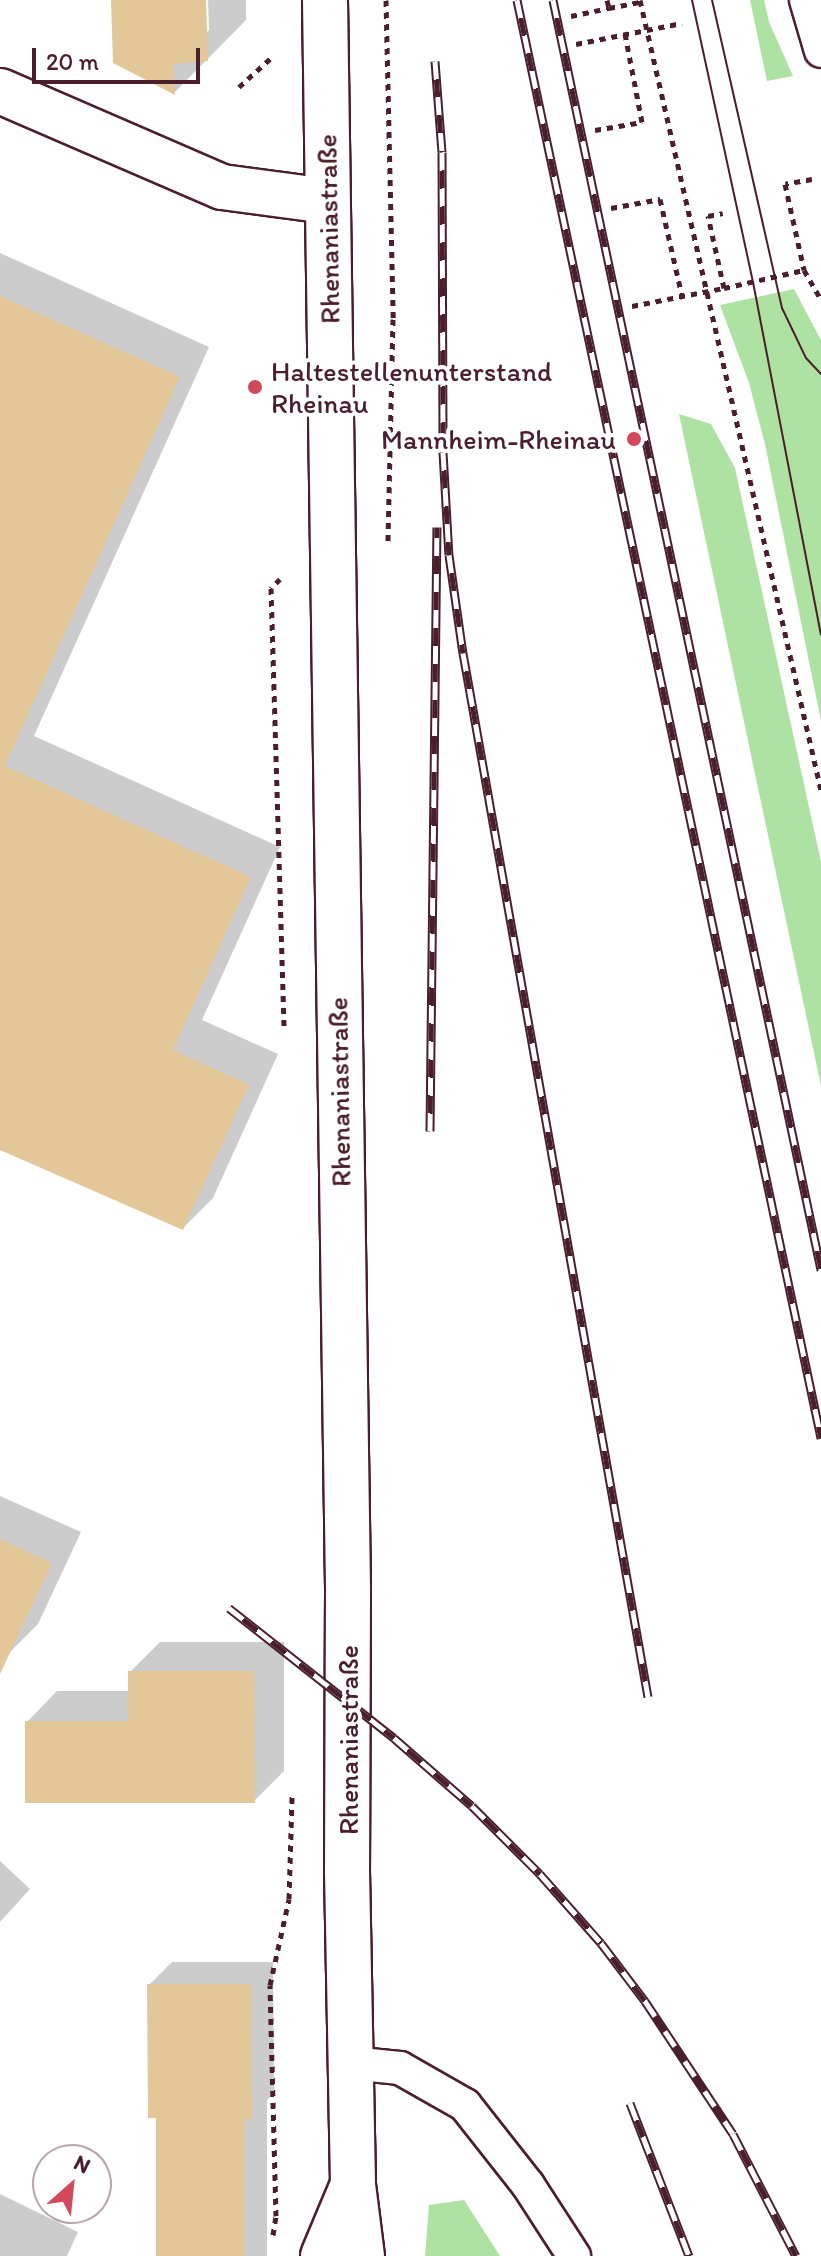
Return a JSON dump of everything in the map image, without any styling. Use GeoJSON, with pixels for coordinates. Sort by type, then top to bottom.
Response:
{"type":"FeatureCollection","features":[{"type":"Feature","properties":{"kind":"street","name":"Rhenaniastraße"},"geometry":{"type":"LineString","coordinates":[[325,0],[348,1607],[350,2063],[353,2185],[362,2256]]}},
{"type":"Feature","properties":{"kind":"street"},"geometry":{"type":"LineString","coordinates":[[0,91],[222,187],[327,201]]}},
{"type":"Feature","properties":{"kind":"street","name":"Rhenaniastraße"},"geometry":{"type":"LineString","coordinates":[[323,2256],[353,2185]]}},
{"type":"Feature","properties":{"kind":"lane"},"geometry":{"type":"LineString","coordinates":[[806,0],[821,51]]}},
{"type":"Feature","properties":{"kind":"lane"},"geometry":{"type":"LineString","coordinates":[[350,2063],[400,2068],[465,2105],[528,2185],[574,2256]]}},
{"type":"Feature","properties":{"kind":"path"},"geometry":{"type":"LineString","coordinates":[[386,0],[393,319],[388,553]]}},
{"type":"Feature","properties":{"kind":"path"},"geometry":{"type":"LineString","coordinates":[[607,0],[609,8]]}},
{"type":"Feature","properties":{"kind":"path"},"geometry":{"type":"LineString","coordinates":[[571,16],[640,1],[704,291],[750,472],[821,790]]}},
{"type":"Feature","properties":{"kind":"path"},"geometry":{"type":"LineString","coordinates":[[576,44],[682,23]]}},
{"type":"Feature","properties":{"kind":"path"},"geometry":{"type":"LineString","coordinates":[[595,130],[642,122],[625,34]]}},
{"type":"Feature","properties":{"kind":"path"},"geometry":{"type":"LineString","coordinates":[[239,87],[277,52]]}},
{"type":"Feature","properties":{"kind":"path"},"geometry":{"type":"LineString","coordinates":[[812,179],[785,184],[804,270],[821,300]]}},
{"type":"Feature","properties":{"kind":"path"},"geometry":{"type":"LineString","coordinates":[[611,208],[660,199],[682,296]]}},
{"type":"Feature","properties":{"kind":"path"},"geometry":{"type":"LineString","coordinates":[[723,213],[708,216],[724,288]]}},
{"type":"Feature","properties":{"kind":"path"},"geometry":{"type":"LineString","coordinates":[[632,306],[804,270]]}},
{"type":"Feature","properties":{"kind":"path"},"geometry":{"type":"LineString","coordinates":[[271,588],[284,1031]]}},
{"type":"Feature","properties":{"kind":"path"},"geometry":{"type":"LineString","coordinates":[[272,2243],[276,2216],[270,1985],[289,1899],[292,1788]]}},
{"type":"Feature","properties":{"kind":"green space"},"geometry":{"type":"Polygon","coordinates":[[[750,0],[764,0],[769,22],[793,76],[767,81],[750,0]]]}},
{"type":"Feature","properties":{"kind":"green space"},"geometry":{"type":"Polygon","coordinates":[[[794,289],[821,340],[821,721],[765,444],[749,383],[720,305],[794,289]]]}},
{"type":"Feature","properties":{"kind":"green space"},"geometry":{"type":"Polygon","coordinates":[[[679,414],[711,424],[735,468],[821,862],[821,1086],[679,414]]]}},
{"type":"Feature","properties":{"kind":"green space"},"geometry":{"type":"Polygon","coordinates":[[[464,2200],[500,2256],[425,2256],[429,2205],[464,2200]]]}},
{"type":"Feature","properties":{"kind":"building"},"geometry":{"type":"Polygon","coordinates":[[[111,0],[206,0],[208,61],[173,64],[175,95],[113,63],[111,0]]]}},
{"type":"Feature","properties":{"kind":"building"},"geometry":{"type":"Polygon","coordinates":[[[0,296],[180,377],[5,766],[251,877],[173,1050],[249,1085],[183,1230],[0,1150],[0,296]]]}},
{"type":"Feature","properties":{"kind":"building"},"geometry":{"type":"Polygon","coordinates":[[[0,1539],[52,1563],[0,1674],[0,1539]]]}},
{"type":"Feature","properties":{"kind":"building"},"geometry":{"type":"Polygon","coordinates":[[[128,1671],[254,1671],[255,1803],[25,1803],[25,1721],[128,1721],[128,1671]]]}},
{"type":"Feature","properties":{"kind":"building"},"geometry":{"type":"Polygon","coordinates":[[[147,1984],[251,1984],[252,2119],[245,2119],[245,2256],[156,2256],[156,2118],[148,2118],[147,1984]]]}},
{"type":"Feature","properties":{"kind":"tram line"},"geometry":{"type":"LineString","coordinates":[[692,0],[753,282],[821,634]]}},
{"type":"Feature","properties":{"kind":"tram line"},"geometry":{"type":"LineString","coordinates":[[712,0],[782,308],[806,358],[821,374]]}},
{"type":"Feature","properties":{"kind":"railway"},"geometry":{"type":"LineString","coordinates":[[517,0],[821,1438]]}},
{"type":"Feature","properties":{"kind":"railway"},"geometry":{"type":"LineString","coordinates":[[553,0],[821,1270]]}},
{"type":"Feature","properties":{"kind":"railway"},"geometry":{"type":"LineString","coordinates":[[435,61],[442,152],[443,452],[449,555],[463,653],[648,1697]]}},
{"type":"Feature","properties":{"kind":"railway"},"geometry":{"type":"LineString","coordinates":[[430,1131],[437,527]]}},
{"type":"Feature","properties":{"kind":"railway"},"geometry":{"type":"LineString","coordinates":[[229,1608],[394,1738],[472,1806],[540,1874],[601,1943],[645,2001],[733,2134],[796,2256]]}},
{"type":"Feature","properties":{"kind":"railway"},"geometry":{"type":"LineString","coordinates":[[630,2103],[689,2256]]}},
{"type":"Feature","properties":{"kind":"place","name":"Haltestellenunterstand Rheinau"},"geometry":{"type":"Point","coordinates":[255,387]}},
{"type":"Feature","properties":{"kind":"place","name":"Mannheim-Rheinau"},"geometry":{"type":"Point","coordinates":[634,439]}}]}
